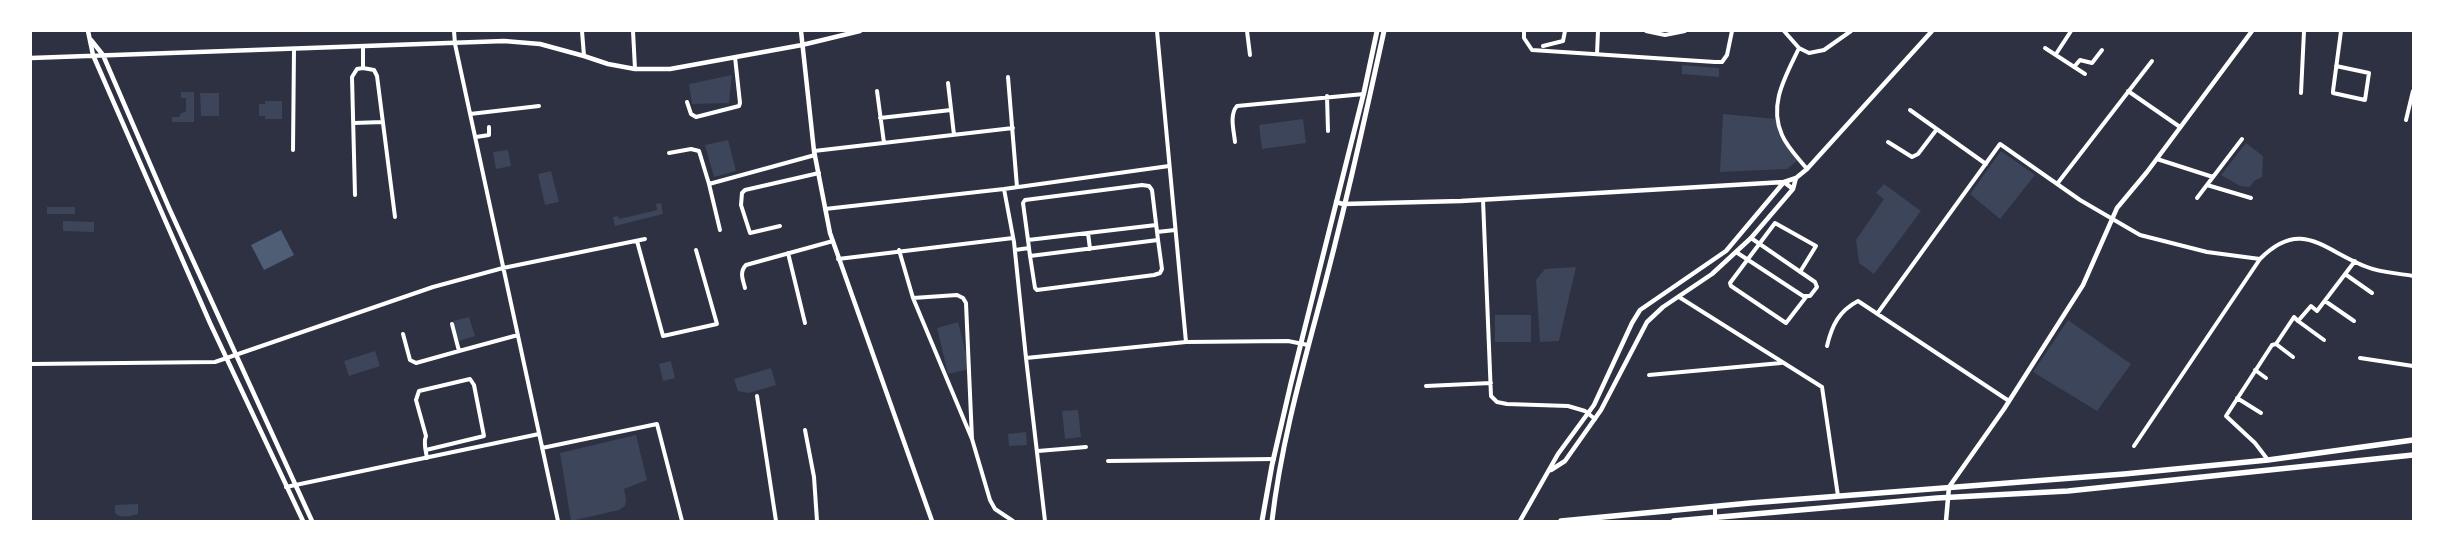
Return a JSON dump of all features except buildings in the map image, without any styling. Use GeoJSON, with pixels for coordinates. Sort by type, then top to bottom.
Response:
{"type":"FeatureCollection","features":[{"type":"Feature","properties":{"kind":"main road"},"geometry":{"type":"LineString","coordinates":[[1262,521],[1301,342],[1364,94],[1377,31]]}},
{"type":"Feature","properties":{"kind":"main road"},"geometry":{"type":"LineString","coordinates":[[1272,521],[1280,467],[1384,31]]}},
{"type":"Feature","properties":{"kind":"main road"},"geometry":{"type":"LineString","coordinates":[[1561,521],[1715,506],[2124,474],[2268,460],[2413,440]]}},
{"type":"Feature","properties":{"kind":"main road"},"geometry":{"type":"LineString","coordinates":[[1674,521],[1946,498],[2118,487],[2413,455]]}},
{"type":"Feature","properties":{"kind":"street"},"geometry":{"type":"LineString","coordinates":[[88,31],[93,55],[227,357],[303,521]]}},
{"type":"Feature","properties":{"kind":"street"},"geometry":{"type":"LineString","coordinates":[[454,31],[455,44],[558,521]]}},
{"type":"Feature","properties":{"kind":"street"},"geometry":{"type":"LineString","coordinates":[[582,31],[584,56]]}},
{"type":"Feature","properties":{"kind":"street"},"geometry":{"type":"LineString","coordinates":[[633,31],[635,69]]}},
{"type":"Feature","properties":{"kind":"street"},"geometry":{"type":"LineString","coordinates":[[800,31],[815,153],[833,241],[932,521]]}},
{"type":"Feature","properties":{"kind":"street"},"geometry":{"type":"LineString","coordinates":[[31,58],[504,41],[531,44],[635,69],[670,69],[802,45],[860,31]]}},
{"type":"Feature","properties":{"kind":"street"},"geometry":{"type":"LineString","coordinates":[[1157,31],[1186,342]]}},
{"type":"Feature","properties":{"kind":"street"},"geometry":{"type":"LineString","coordinates":[[1247,31],[1250,55]]}},
{"type":"Feature","properties":{"kind":"street"},"geometry":{"type":"LineString","coordinates":[[1524,31],[1524,38],[1532,50],[1722,62],[1728,55],[1732,31]]}},
{"type":"Feature","properties":{"kind":"street"},"geometry":{"type":"LineString","coordinates":[[1543,46],[1562,41],[1565,31]]}},
{"type":"Feature","properties":{"kind":"street"},"geometry":{"type":"LineString","coordinates":[[1597,54],[1598,31]]}},
{"type":"Feature","properties":{"kind":"street"},"geometry":{"type":"LineString","coordinates":[[1646,31],[1665,35],[1684,31]]}},
{"type":"Feature","properties":{"kind":"street"},"geometry":{"type":"LineString","coordinates":[[1784,31],[1799,48],[1809,53],[1824,50],[1851,31]]}},
{"type":"Feature","properties":{"kind":"street"},"geometry":{"type":"LineString","coordinates":[[1336,202],[1343,204],[1483,200],[1784,182],[1796,178],[1807,169],[1932,31]]}},
{"type":"Feature","properties":{"kind":"street"},"geometry":{"type":"LineString","coordinates":[[2056,54],[2071,31]]}},
{"type":"Feature","properties":{"kind":"street"},"geometry":{"type":"LineString","coordinates":[[1946,521],[1946,498],[1949,487],[2009,401],[2083,285],[2117,208],[2157,159],[2252,31]]}},
{"type":"Feature","properties":{"kind":"street"},"geometry":{"type":"LineString","coordinates":[[2301,94],[2304,31]]}},
{"type":"Feature","properties":{"kind":"street"},"geometry":{"type":"LineString","coordinates":[[2336,66],[2368,73],[2365,100],[2333,93],[2336,66],[2341,31]]}},
{"type":"Feature","properties":{"kind":"street"},"geometry":{"type":"LineString","coordinates":[[90,39],[103,55],[168,208],[237,354],[312,521]]}},
{"type":"Feature","properties":{"kind":"street"},"geometry":{"type":"LineString","coordinates":[[363,46],[363,68]]}},
{"type":"Feature","properties":{"kind":"street"},"geometry":{"type":"LineString","coordinates":[[1799,48],[1778,96],[1776,112],[1782,136],[1807,169]]}},
{"type":"Feature","properties":{"kind":"street"},"geometry":{"type":"LineString","coordinates":[[2045,48],[2085,74]]}},
{"type":"Feature","properties":{"kind":"street"},"geometry":{"type":"LineString","coordinates":[[293,150],[294,49]]}},
{"type":"Feature","properties":{"kind":"street"},"geometry":{"type":"LineString","coordinates":[[2074,67],[2080,60],[2092,63],[2102,50]]}},
{"type":"Feature","properties":{"kind":"street"},"geometry":{"type":"LineString","coordinates":[[687,102],[691,114],[696,117],[738,106],[740,103],[735,57]]}},
{"type":"Feature","properties":{"kind":"street"},"geometry":{"type":"LineString","coordinates":[[2057,184],[2152,61]]}},
{"type":"Feature","properties":{"kind":"street"},"geometry":{"type":"LineString","coordinates":[[355,194],[352,77],[357,69],[363,68],[374,70],[377,76],[395,217]]}},
{"type":"Feature","properties":{"kind":"street"},"geometry":{"type":"LineString","coordinates":[[1008,77],[1017,187]]}},
{"type":"Feature","properties":{"kind":"street"},"geometry":{"type":"LineString","coordinates":[[948,83],[954,135]]}},
{"type":"Feature","properties":{"kind":"street"},"geometry":{"type":"LineString","coordinates":[[877,91],[884,144]]}},
{"type":"Feature","properties":{"kind":"street"},"geometry":{"type":"LineString","coordinates":[[2128,91],[2180,127]]}},
{"type":"Feature","properties":{"kind":"street"},"geometry":{"type":"LineString","coordinates":[[2406,120],[2413,91]]}},
{"type":"Feature","properties":{"kind":"street"},"geometry":{"type":"LineString","coordinates":[[1235,142],[1232,120],[1233,112],[1237,106],[1364,94]]}},
{"type":"Feature","properties":{"kind":"street"},"geometry":{"type":"LineString","coordinates":[[1327,96],[1328,131]]}},
{"type":"Feature","properties":{"kind":"street"},"geometry":{"type":"LineString","coordinates":[[470,114],[539,106]]}},
{"type":"Feature","properties":{"kind":"street"},"geometry":{"type":"LineString","coordinates":[[880,118],[951,110]]}},
{"type":"Feature","properties":{"kind":"street"},"geometry":{"type":"LineString","coordinates":[[1910,110],[1986,164]]}},
{"type":"Feature","properties":{"kind":"street"},"geometry":{"type":"LineString","coordinates":[[354,123],[383,122]]}},
{"type":"Feature","properties":{"kind":"street"},"geometry":{"type":"LineString","coordinates":[[476,138],[489,135],[489,128]]}},
{"type":"Feature","properties":{"kind":"street"},"geometry":{"type":"LineString","coordinates":[[709,184],[815,153],[1013,128]]}},
{"type":"Feature","properties":{"kind":"street"},"geometry":{"type":"LineString","coordinates":[[1888,142],[1912,157],[1918,154],[1937,129]]}},
{"type":"Feature","properties":{"kind":"street"},"geometry":{"type":"LineString","coordinates":[[2198,198],[2242,139]]}},
{"type":"Feature","properties":{"kind":"street"},"geometry":{"type":"LineString","coordinates":[[1877,314],[2000,144],[2080,200],[2140,235],[2207,252],[2260,259]]}},
{"type":"Feature","properties":{"kind":"street"},"geometry":{"type":"LineString","coordinates":[[669,153],[691,148],[699,151],[720,230]]}},
{"type":"Feature","properties":{"kind":"street"},"geometry":{"type":"LineString","coordinates":[[2157,159],[2213,177]]}},
{"type":"Feature","properties":{"kind":"street"},"geometry":{"type":"LineString","coordinates":[[825,209],[1004,189],[1169,166]]}},
{"type":"Feature","properties":{"kind":"street"},"geometry":{"type":"LineString","coordinates":[[780,226],[750,233],[741,206],[742,193],[746,190],[819,173]]}},
{"type":"Feature","properties":{"kind":"street"},"geometry":{"type":"LineString","coordinates":[[1551,470],[1565,461],[1596,419],[1647,322],[1656,312],[1712,274],[1751,238],[1793,189],[1796,178]]}},
{"type":"Feature","properties":{"kind":"street"},"geometry":{"type":"LineString","coordinates":[[1784,182],[1793,189]]}},
{"type":"Feature","properties":{"kind":"street"},"geometry":{"type":"LineString","coordinates":[[1520,521],[1551,470],[1558,454],[1588,413],[1608,377],[1632,323],[1640,310],[1726,251],[1784,182]]}},
{"type":"Feature","properties":{"kind":"street"},"geometry":{"type":"LineString","coordinates":[[1142,185],[1149,186],[1152,190],[1156,225],[1162,269],[1160,273],[1154,276],[1037,290],[1030,256],[1025,200],[1142,185]]}},
{"type":"Feature","properties":{"kind":"street"},"geometry":{"type":"LineString","coordinates":[[2207,185],[2251,198]]}},
{"type":"Feature","properties":{"kind":"street"},"geometry":{"type":"LineString","coordinates":[[1004,189],[1015,250],[1045,521]]}},
{"type":"Feature","properties":{"kind":"street"},"geometry":{"type":"LineString","coordinates":[[1483,200],[1491,396],[1497,402],[1568,406],[1588,413],[1596,419]]}},
{"type":"Feature","properties":{"kind":"street"},"geometry":{"type":"LineString","coordinates":[[1751,238],[1759,243],[1800,272],[1817,284],[1810,296],[1806,297],[1788,322],[1784,322],[1731,286],[1730,281],[1746,259],[1759,243],[1774,223],[1777,222],[1815,246],[1816,249],[1800,272]]}},
{"type":"Feature","properties":{"kind":"street"},"geometry":{"type":"LineString","coordinates":[[1028,240],[1156,225]]}},
{"type":"Feature","properties":{"kind":"street"},"geometry":{"type":"LineString","coordinates":[[1157,232],[1175,230]]}},
{"type":"Feature","properties":{"kind":"street"},"geometry":{"type":"LineString","coordinates":[[1088,233],[1090,249]]}},
{"type":"Feature","properties":{"kind":"street"},"geometry":{"type":"LineString","coordinates":[[838,259],[899,250],[1013,238]]}},
{"type":"Feature","properties":{"kind":"street"},"geometry":{"type":"LineString","coordinates":[[31,364],[215,362],[433,287],[504,268],[645,239]]}},
{"type":"Feature","properties":{"kind":"street"},"geometry":{"type":"LineString","coordinates":[[2134,446],[2260,259],[2268,251],[2288,239],[2308,239],[2368,268],[2413,276]]}},
{"type":"Feature","properties":{"kind":"street"},"geometry":{"type":"LineString","coordinates":[[1030,256],[1158,240]]}},
{"type":"Feature","properties":{"kind":"street"},"geometry":{"type":"LineString","coordinates":[[637,241],[663,336],[717,324],[696,250]]}},
{"type":"Feature","properties":{"kind":"street"},"geometry":{"type":"LineString","coordinates":[[745,288],[741,275],[742,269],[746,265],[833,241]]}},
{"type":"Feature","properties":{"kind":"street"},"geometry":{"type":"LineString","coordinates":[[1015,250],[1029,248]]}},
{"type":"Feature","properties":{"kind":"street"},"geometry":{"type":"LineString","coordinates":[[899,250],[913,298],[972,439],[990,500],[995,509],[1014,521]]}},
{"type":"Feature","properties":{"kind":"street"},"geometry":{"type":"LineString","coordinates":[[1736,252],[1806,297]]}},
{"type":"Feature","properties":{"kind":"street"},"geometry":{"type":"LineString","coordinates":[[788,253],[805,323]]}},
{"type":"Feature","properties":{"kind":"street"},"geometry":{"type":"LineString","coordinates":[[2298,321],[2311,306],[2317,311],[2355,261]]}},
{"type":"Feature","properties":{"kind":"street"},"geometry":{"type":"LineString","coordinates":[[2346,274],[2372,293]]}},
{"type":"Feature","properties":{"kind":"street"},"geometry":{"type":"LineString","coordinates":[[913,298],[957,295],[963,298],[966,303],[972,439]]}},
{"type":"Feature","properties":{"kind":"street"},"geometry":{"type":"LineString","coordinates":[[1679,297],[1822,388],[1838,496]]}},
{"type":"Feature","properties":{"kind":"street"},"geometry":{"type":"LineString","coordinates":[[1827,346],[1831,328],[1845,308],[1858,301],[2009,401]]}},
{"type":"Feature","properties":{"kind":"street"},"geometry":{"type":"LineString","coordinates":[[2325,301],[2354,321]]}},
{"type":"Feature","properties":{"kind":"street"},"geometry":{"type":"LineString","coordinates":[[2268,460],[2255,443],[2226,416],[2272,345],[2276,344],[2294,317],[2324,340]]}},
{"type":"Feature","properties":{"kind":"street"},"geometry":{"type":"LineString","coordinates":[[452,324],[459,350]]}},
{"type":"Feature","properties":{"kind":"street"},"geometry":{"type":"LineString","coordinates":[[404,334],[412,363],[518,335]]}},
{"type":"Feature","properties":{"kind":"street"},"geometry":{"type":"LineString","coordinates":[[1026,358],[1186,342],[1301,342],[1308,345]]}},
{"type":"Feature","properties":{"kind":"street"},"geometry":{"type":"LineString","coordinates":[[2276,344],[2293,357]]}},
{"type":"Feature","properties":{"kind":"street"},"geometry":{"type":"LineString","coordinates":[[2360,358],[2413,366]]}},
{"type":"Feature","properties":{"kind":"street"},"geometry":{"type":"LineString","coordinates":[[1649,375],[1782,363]]}},
{"type":"Feature","properties":{"kind":"street"},"geometry":{"type":"LineString","coordinates":[[2255,370],[2266,378]]}},
{"type":"Feature","properties":{"kind":"street"},"geometry":{"type":"LineString","coordinates":[[426,450],[484,436],[474,385],[470,379],[419,390],[416,400],[426,436],[426,450],[427,458]]}},
{"type":"Feature","properties":{"kind":"street"},"geometry":{"type":"LineString","coordinates":[[1426,386],[1491,383]]}},
{"type":"Feature","properties":{"kind":"street"},"geometry":{"type":"LineString","coordinates":[[757,396],[776,521]]}},
{"type":"Feature","properties":{"kind":"street"},"geometry":{"type":"LineString","coordinates":[[2237,398],[2261,413]]}},
{"type":"Feature","properties":{"kind":"street"},"geometry":{"type":"LineString","coordinates":[[542,448],[657,424],[682,521]]}},
{"type":"Feature","properties":{"kind":"street"},"geometry":{"type":"LineString","coordinates":[[805,430],[814,477],[817,521]]}},
{"type":"Feature","properties":{"kind":"street"},"geometry":{"type":"LineString","coordinates":[[286,487],[539,434]]}},
{"type":"Feature","properties":{"kind":"street"},"geometry":{"type":"LineString","coordinates":[[1038,452],[1086,447]]}},
{"type":"Feature","properties":{"kind":"street"},"geometry":{"type":"LineString","coordinates":[[1108,461],[1274,459]]}},
{"type":"Feature","properties":{"kind":"street"},"geometry":{"type":"LineString","coordinates":[[1715,506],[1715,519]]}},
{"type":"Feature","properties":{"kind":"shaded area"},"geometry":{"type":"Polygon","coordinates":[[[1682,65],[1719,68],[1719,77],[1682,74],[1682,65]]]}},
{"type":"Feature","properties":{"kind":"shaded area"},"geometry":{"type":"Polygon","coordinates":[[[732,75],[729,103],[692,104],[689,84],[732,75]]]}},
{"type":"Feature","properties":{"kind":"shaded area"},"geometry":{"type":"Polygon","coordinates":[[[181,92],[194,92],[194,122],[172,122],[172,117],[180,117],[180,114],[186,111],[186,98],[181,98],[181,92]]]}},
{"type":"Feature","properties":{"kind":"shaded area"},"geometry":{"type":"Polygon","coordinates":[[[200,93],[219,93],[219,116],[201,116],[200,93]]]}},
{"type":"Feature","properties":{"kind":"shaded area"},"geometry":{"type":"Polygon","coordinates":[[[265,101],[282,101],[282,119],[265,119],[265,116],[259,116],[259,104],[265,104],[265,101]]]}},
{"type":"Feature","properties":{"kind":"shaded area"},"geometry":{"type":"Polygon","coordinates":[[[1723,114],[1777,119],[1780,137],[1797,161],[1787,169],[1720,172],[1723,114]]]}},
{"type":"Feature","properties":{"kind":"shaded area"},"geometry":{"type":"Polygon","coordinates":[[[1303,119],[1306,143],[1262,149],[1259,125],[1303,119]]]}},
{"type":"Feature","properties":{"kind":"shaded area"},"geometry":{"type":"Polygon","coordinates":[[[728,140],[736,171],[714,177],[705,145],[728,140]]]}},
{"type":"Feature","properties":{"kind":"shaded area"},"geometry":{"type":"Polygon","coordinates":[[[2246,143],[2263,156],[2262,177],[2254,181],[2250,187],[2240,186],[2221,175],[2246,143]]]}},
{"type":"Feature","properties":{"kind":"shaded area"},"geometry":{"type":"Polygon","coordinates":[[[508,150],[511,166],[496,169],[493,152],[508,150]]]}},
{"type":"Feature","properties":{"kind":"shaded area"},"geometry":{"type":"Polygon","coordinates":[[[2001,151],[2035,175],[2000,219],[1970,194],[2001,151]]]}},
{"type":"Feature","properties":{"kind":"shaded area"},"geometry":{"type":"Polygon","coordinates":[[[551,171],[559,202],[545,205],[538,174],[551,171]]]}},
{"type":"Feature","properties":{"kind":"shaded area"},"geometry":{"type":"Polygon","coordinates":[[[1884,184],[1921,211],[1874,274],[1859,263],[1856,240],[1884,199],[1876,193],[1884,184]]]}},
{"type":"Feature","properties":{"kind":"shaded area"},"geometry":{"type":"Polygon","coordinates":[[[661,203],[663,214],[615,226],[613,217],[618,216],[619,219],[657,210],[656,204],[661,203]]]}},
{"type":"Feature","properties":{"kind":"shaded area"},"geometry":{"type":"Polygon","coordinates":[[[47,207],[75,207],[75,214],[47,214],[47,207]]]}},
{"type":"Feature","properties":{"kind":"shaded area"},"geometry":{"type":"Polygon","coordinates":[[[63,221],[94,222],[94,232],[63,231],[63,221]]]}},
{"type":"Feature","properties":{"kind":"shaded area"},"geometry":{"type":"Polygon","coordinates":[[[281,230],[294,255],[264,270],[251,245],[281,230]]]}},
{"type":"Feature","properties":{"kind":"shaded area"},"geometry":{"type":"Polygon","coordinates":[[[1576,267],[1559,341],[1540,342],[1536,280],[1545,269],[1576,267]]]}},
{"type":"Feature","properties":{"kind":"shaded area"},"geometry":{"type":"Polygon","coordinates":[[[1495,315],[1531,315],[1531,342],[1495,342],[1495,315]]]}},
{"type":"Feature","properties":{"kind":"shaded area"},"geometry":{"type":"Polygon","coordinates":[[[469,317],[475,336],[459,341],[453,321],[469,317]]]}},
{"type":"Feature","properties":{"kind":"shaded area"},"geometry":{"type":"Polygon","coordinates":[[[2068,320],[2131,364],[2097,411],[2033,372],[2068,320]]]}},
{"type":"Feature","properties":{"kind":"shaded area"},"geometry":{"type":"Polygon","coordinates":[[[958,322],[970,369],[948,374],[937,328],[958,322]]]}},
{"type":"Feature","properties":{"kind":"shaded area"},"geometry":{"type":"Polygon","coordinates":[[[375,351],[380,366],[349,376],[344,361],[375,351]]]}},
{"type":"Feature","properties":{"kind":"shaded area"},"geometry":{"type":"Polygon","coordinates":[[[671,361],[675,378],[663,381],[659,364],[671,361]]]}},
{"type":"Feature","properties":{"kind":"shaded area"},"geometry":{"type":"Polygon","coordinates":[[[771,368],[776,385],[749,393],[738,391],[734,379],[771,368]]]}},
{"type":"Feature","properties":{"kind":"shaded area"},"geometry":{"type":"Polygon","coordinates":[[[1078,410],[1081,437],[1065,439],[1062,411],[1078,410]]]}},
{"type":"Feature","properties":{"kind":"shaded area"},"geometry":{"type":"Polygon","coordinates":[[[1026,432],[1027,445],[1009,446],[1008,434],[1026,432]]]}},
{"type":"Feature","properties":{"kind":"shaded area"},"geometry":{"type":"Polygon","coordinates":[[[636,435],[647,480],[624,489],[625,506],[619,510],[571,521],[560,453],[636,435]]]}},
{"type":"Feature","properties":{"kind":"shaded area"},"geometry":{"type":"Polygon","coordinates":[[[138,504],[138,514],[123,516],[115,513],[115,505],[138,504]]]}}]}
